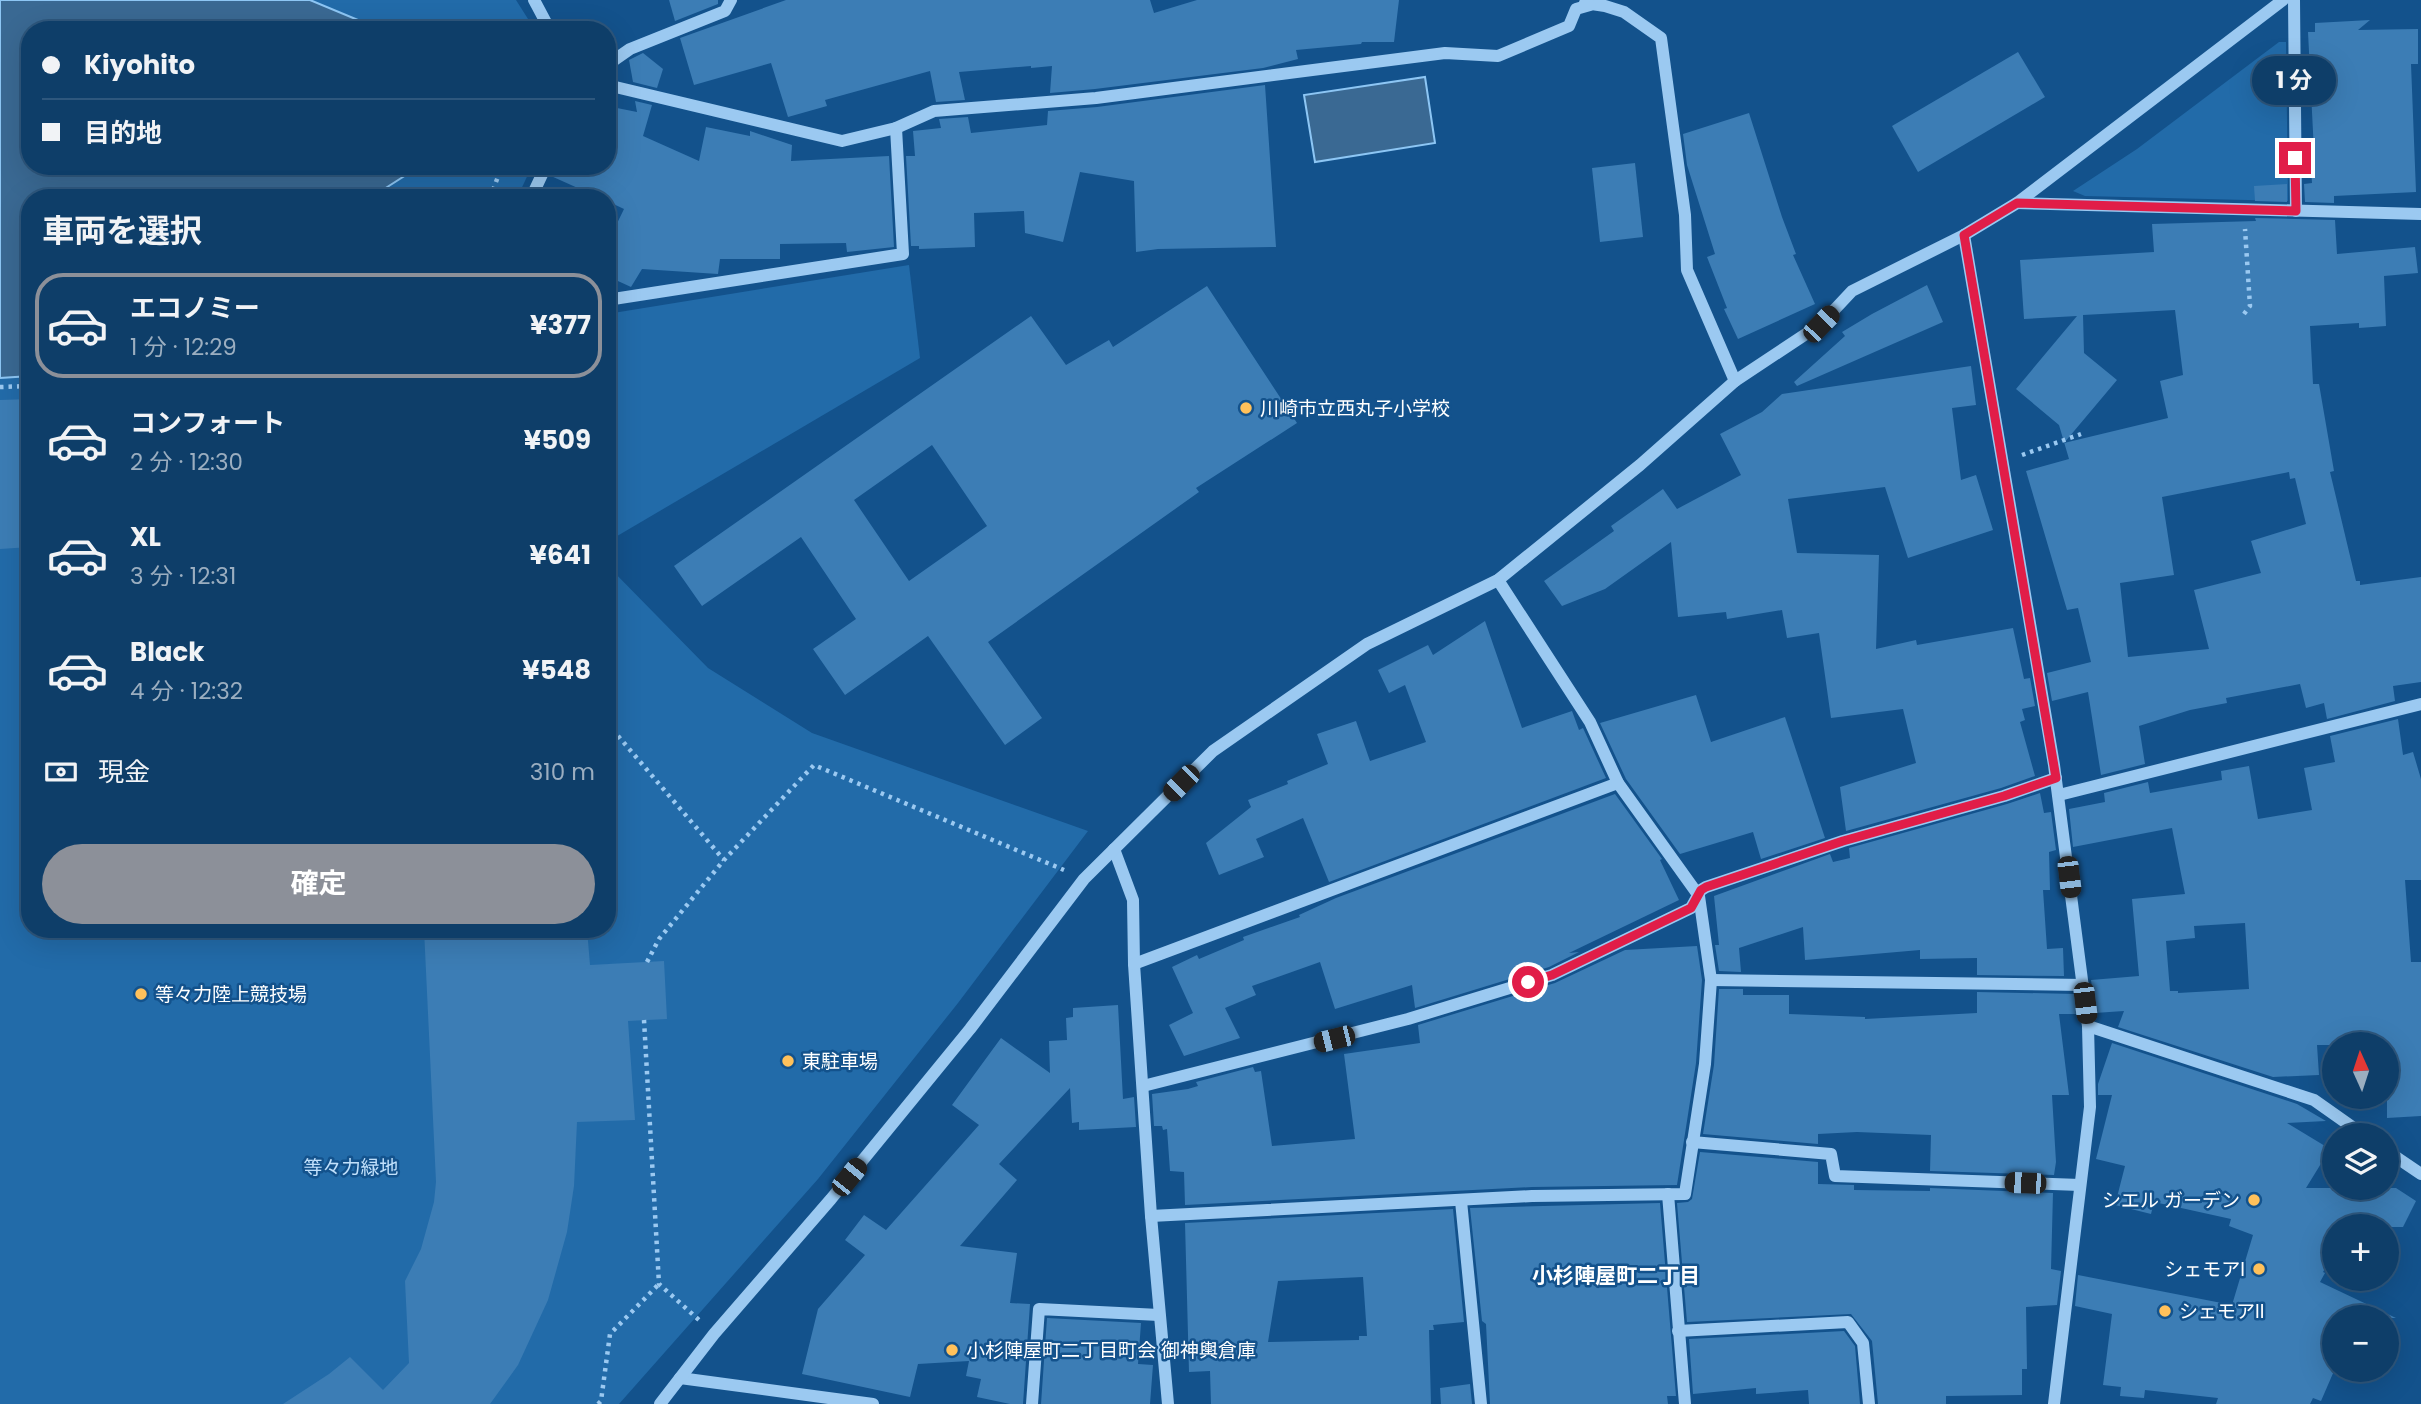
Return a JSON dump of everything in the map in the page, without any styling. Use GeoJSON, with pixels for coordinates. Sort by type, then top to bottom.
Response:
{"type":"FeatureCollection","features":[{"type":"Feature","properties":{"kind":"street"},"geometry":{"type":"LineString","coordinates":[[534,0],[545,21]]}},
{"type":"Feature","properties":{"kind":"street"},"geometry":{"type":"LineString","coordinates":[[616,59],[630,49],[725,11],[731,0]]}},
{"type":"Feature","properties":{"kind":"street"},"geometry":{"type":"LineString","coordinates":[[660,1404],[714,1334],[831,1199],[970,1029],[1084,879],[1213,751],[1367,644],[1498,580],[1640,465],[1735,381],[1821,324],[1852,291],[1964,235],[2017,203],[2283,0]]}},
{"type":"Feature","properties":{"kind":"street"},"geometry":{"type":"LineString","coordinates":[[2294,0],[2296,211]]}},
{"type":"Feature","properties":{"kind":"street"},"geometry":{"type":"LineString","coordinates":[[616,87],[842,141],[896,128],[934,111],[1096,98],[1445,53],[1498,56],[1569,26],[1576,9],[1584,2],[1605,6],[1624,12],[1661,38],[1685,215],[1687,270],[1735,381]]}},
{"type":"Feature","properties":{"kind":"street"},"geometry":{"type":"LineString","coordinates":[[616,299],[903,254],[896,128]]}},
{"type":"Feature","properties":{"kind":"street"},"geometry":{"type":"LineString","coordinates":[[2017,203],[2421,214]]}},
{"type":"Feature","properties":{"kind":"street"},"geometry":{"type":"LineString","coordinates":[[1964,235],[2059,796],[2088,1026],[2090,1107],[2054,1404]]}},
{"type":"Feature","properties":{"kind":"street"},"geometry":{"type":"LineString","coordinates":[[1151,1216],[1532,1196],[1685,1194],[1705,1064],[1711,980],[1699,897],[1618,783],[1590,722],[1498,580]]}},
{"type":"Feature","properties":{"kind":"street"},"geometry":{"type":"LineString","coordinates":[[2059,796],[2421,704]]}},
{"type":"Feature","properties":{"kind":"street"},"geometry":{"type":"LineString","coordinates":[[1143,1086],[1408,1019],[1552,975],[1691,908],[1701,890],[1706,887],[1830,845],[2004,796],[2056,778]]}},
{"type":"Feature","properties":{"kind":"street"},"geometry":{"type":"LineString","coordinates":[[1134,964],[1618,783]]}},
{"type":"Feature","properties":{"kind":"street"},"geometry":{"type":"LineString","coordinates":[[1114,849],[1133,900],[1134,964],[1151,1216],[1168,1404]]}},
{"type":"Feature","properties":{"kind":"street"},"geometry":{"type":"LineString","coordinates":[[1711,980],[2082,985]]}},
{"type":"Feature","properties":{"kind":"street"},"geometry":{"type":"LineString","coordinates":[[2088,1026],[2314,1100],[2347,1123]]}},
{"type":"Feature","properties":{"kind":"street"},"geometry":{"type":"LineString","coordinates":[[1692,1142],[1831,1154],[1835,1176],[2080,1185]]}},
{"type":"Feature","properties":{"kind":"street"},"geometry":{"type":"LineString","coordinates":[[2399,1159],[2421,1174]]}},
{"type":"Feature","properties":{"kind":"street"},"geometry":{"type":"LineString","coordinates":[[1668,1194],[1685,1404]]}},
{"type":"Feature","properties":{"kind":"street"},"geometry":{"type":"LineString","coordinates":[[1461,1201],[1481,1404]]}},
{"type":"Feature","properties":{"kind":"street"},"geometry":{"type":"LineString","coordinates":[[1032,1404],[1039,1309],[1159,1315]]}},
{"type":"Feature","properties":{"kind":"street"},"geometry":{"type":"LineString","coordinates":[[1678,1331],[1849,1322],[1863,1343],[1869,1404]]}},
{"type":"Feature","properties":{"kind":"street"},"geometry":{"type":"LineString","coordinates":[[680,1378],[873,1404]]}},
{"type":"Feature","properties":{"kind":"path"},"geometry":{"type":"LineString","coordinates":[[2244,211],[2250,306],[2244,314]]}},
{"type":"Feature","properties":{"kind":"path"},"geometry":{"type":"LineString","coordinates":[[0,387],[21,386]]}},
{"type":"Feature","properties":{"kind":"path"},"geometry":{"type":"LineString","coordinates":[[2004,461],[2081,434]]}},
{"type":"Feature","properties":{"kind":"path"},"geometry":{"type":"LineString","coordinates":[[616,734],[724,860]]}},
{"type":"Feature","properties":{"kind":"path"},"geometry":{"type":"LineString","coordinates":[[647,962],[659,939],[724,860],[814,765],[1084,879]]}},
{"type":"Feature","properties":{"kind":"path"},"geometry":{"type":"LineString","coordinates":[[644,1020],[659,1284],[714,1334]]}},
{"type":"Feature","properties":{"kind":"path"},"geometry":{"type":"LineString","coordinates":[[598,1404],[610,1334],[659,1284]]}},
{"type":"Feature","properties":{"kind":"green space","name":"等々力緑地"},"geometry":{"type":"Polygon","coordinates":[[[0,0],[516,0],[529,21],[21,21],[21,175],[528,175],[521,189],[21,189],[21,938],[616,938],[616,574],[708,668],[812,733],[1088,831],[958,1003],[818,1179],[619,1404],[0,1404],[0,0]]]}},
{"type":"Feature","properties":{"kind":"green space"},"geometry":{"type":"Polygon","coordinates":[[[2279,42],[2286,42],[2288,201],[2085,196],[2073,191],[2137,149],[2279,42]]]}},
{"type":"Feature","properties":{"kind":"green space"},"geometry":{"type":"Polygon","coordinates":[[[909,265],[920,358],[616,537],[616,313],[909,265]]]}},
{"type":"Feature","properties":{"kind":"shaded area"},"geometry":{"type":"Polygon","coordinates":[[[0,0],[310,0],[360,21],[21,21],[21,175],[406,175],[384,189],[21,189],[21,377],[0,378],[0,0]]]}},
{"type":"Feature","properties":{"kind":"shaded area"},"geometry":{"type":"Polygon","coordinates":[[[1425,77],[1435,143],[1315,162],[1304,95],[1425,77]]]}},
{"type":"Feature","properties":{"kind":"building"},"geometry":{"type":"Polygon","coordinates":[[[669,0],[718,0],[718,4],[675,21],[669,0]]]}},
{"type":"Feature","properties":{"kind":"building"},"geometry":{"type":"Polygon","coordinates":[[[786,0],[1150,0],[1154,13],[1197,0],[1399,0],[1394,42],[1362,42],[1296,50],[1298,59],[1263,68],[1095,89],[1050,93],[1052,66],[1031,66],[959,72],[965,100],[936,102],[930,71],[825,100],[827,106],[788,117],[771,63],[694,85],[680,38],[786,0]]]}},
{"type":"Feature","properties":{"kind":"building"},"geometry":{"type":"Polygon","coordinates":[[[2370,20],[2358,30],[2418,29],[2418,64],[2411,64],[2416,192],[2334,196],[2334,203],[2305,202],[2304,184],[2312,183],[2310,152],[2314,152],[2308,32],[2315,32],[2315,23],[2370,20]]]}},
{"type":"Feature","properties":{"kind":"building"},"geometry":{"type":"Polygon","coordinates":[[[2018,52],[2045,97],[1918,172],[1892,126],[2018,52]]]}},
{"type":"Feature","properties":{"kind":"building"},"geometry":{"type":"Polygon","coordinates":[[[643,53],[663,69],[657,88],[633,82],[629,60],[643,53]]]}},
{"type":"Feature","properties":{"kind":"building"},"geometry":{"type":"Polygon","coordinates":[[[1265,85],[1276,247],[1158,249],[1136,252],[1134,181],[1080,172],[1063,242],[1025,233],[1024,211],[974,213],[975,247],[919,249],[919,246],[911,246],[906,156],[915,156],[913,131],[941,128],[939,119],[968,117],[971,133],[1047,125],[1048,111],[1265,85]]]}},
{"type":"Feature","properties":{"kind":"building"},"geometry":{"type":"Polygon","coordinates":[[[635,101],[652,105],[643,136],[699,161],[706,127],[750,136],[750,131],[792,145],[791,161],[889,156],[894,247],[847,252],[846,243],[780,244],[780,259],[720,259],[718,274],[642,269],[631,287],[616,280],[616,225],[624,209],[616,205],[616,189],[580,189],[551,176],[616,175],[616,108],[637,112],[635,101]]]}},
{"type":"Feature","properties":{"kind":"building"},"geometry":{"type":"Polygon","coordinates":[[[1749,113],[1796,254],[1793,255],[1815,304],[1738,339],[1724,309],[1727,308],[1707,257],[1715,254],[1687,165],[1683,134],[1749,113]]]}},
{"type":"Feature","properties":{"kind":"building"},"geometry":{"type":"Polygon","coordinates":[[[1635,163],[1643,237],[1600,242],[1592,168],[1635,163]]]}},
{"type":"Feature","properties":{"kind":"building"},"geometry":{"type":"Polygon","coordinates":[[[2287,184],[2287,202],[2255,201],[2254,186],[2287,184]]]}},
{"type":"Feature","properties":{"kind":"building"},"geometry":{"type":"Polygon","coordinates":[[[2255,218],[2335,220],[2337,254],[2415,247],[2418,273],[2384,276],[2386,326],[2359,328],[2359,323],[2310,326],[2313,384],[2319,384],[2334,471],[2330,472],[2356,581],[2360,581],[2360,585],[2421,577],[2421,682],[2393,686],[2395,701],[2327,719],[2324,703],[2306,708],[2300,684],[2226,698],[2227,703],[2190,710],[2139,726],[2145,764],[2101,775],[2088,692],[2052,701],[2047,673],[2091,662],[2078,608],[2067,610],[2026,471],[2069,459],[2064,443],[2059,425],[2016,389],[2077,316],[2024,319],[2020,260],[2154,252],[2152,224],[2256,221],[2255,218]],[[2175,310],[2083,315],[2084,353],[2117,380],[2064,443],[2168,418],[2160,381],[2183,375],[2175,310]],[[2289,472],[2162,497],[2174,575],[2120,583],[2128,657],[2209,649],[2194,590],[2261,573],[2251,541],[2306,524],[2295,478],[2290,479],[2289,472]]]}},
{"type":"Feature","properties":{"kind":"building"},"geometry":{"type":"Polygon","coordinates":[[[1927,285],[1943,322],[1797,386],[1794,382],[1845,336],[1842,332],[1927,285]]]}},
{"type":"Feature","properties":{"kind":"building"},"geometry":{"type":"Polygon","coordinates":[[[1207,286],[1297,423],[1196,488],[1199,492],[988,642],[1042,718],[1005,745],[928,636],[845,695],[813,649],[856,619],[801,537],[702,606],[674,566],[1031,316],[1066,365],[1109,340],[1113,347],[1207,286]],[[932,445],[854,500],[909,581],[987,526],[932,445]]]}},
{"type":"Feature","properties":{"kind":"building"},"geometry":{"type":"Polygon","coordinates":[[[1971,366],[1976,405],[1952,408],[1961,480],[1976,475],[1993,530],[1908,558],[1885,487],[1788,499],[1797,553],[1879,555],[1876,649],[1916,640],[1917,645],[2013,628],[2024,679],[2030,678],[2035,706],[2022,709],[2025,720],[2020,722],[2035,776],[1846,831],[1840,787],[1916,763],[1903,709],[1831,718],[1819,633],[1787,638],[1782,610],[1727,619],[1726,612],[1678,617],[1671,542],[1605,589],[1562,606],[1544,581],[1614,531],[1611,526],[1663,489],[1677,509],[1741,475],[1720,434],[1762,412],[1782,394],[1971,366]]]}},
{"type":"Feature","properties":{"kind":"building"},"geometry":{"type":"Polygon","coordinates":[[[21,399],[21,548],[0,549],[0,400],[21,399]]]}},
{"type":"Feature","properties":{"kind":"building"},"geometry":{"type":"Polygon","coordinates":[[[1485,621],[1522,728],[1572,711],[1579,730],[1583,728],[1606,778],[1329,882],[1303,818],[1256,839],[1264,857],[1219,875],[1206,843],[1251,807],[1248,800],[1328,764],[1317,734],[1356,721],[1370,761],[1426,742],[1405,685],[1389,693],[1378,670],[1428,645],[1433,655],[1485,621]]]}},
{"type":"Feature","properties":{"kind":"building"},"geometry":{"type":"Polygon","coordinates":[[[1696,695],[1711,742],[1785,717],[1825,838],[1761,859],[1753,832],[1680,854],[1626,779],[1600,723],[1696,695]]]}},
{"type":"Feature","properties":{"kind":"building"},"geometry":{"type":"Polygon","coordinates":[[[2398,719],[2403,755],[2413,752],[2421,779],[2421,880],[2405,880],[2411,962],[2421,962],[2421,1116],[2387,1118],[2387,1110],[2399,1110],[2399,1032],[2322,1032],[2322,1045],[2317,1045],[2319,1075],[2273,1077],[2118,1027],[2124,1011],[2095,1013],[2091,980],[2139,976],[2132,899],[2185,894],[2172,828],[2073,847],[2069,809],[2105,802],[2104,793],[2148,782],[2150,793],[2222,780],[2221,771],[2249,766],[2258,819],[2312,810],[2304,768],[2335,762],[2330,736],[2398,719]],[[2245,923],[2194,926],[2195,938],[2166,941],[2170,991],[2178,993],[2249,989],[2245,923]]]}},
{"type":"Feature","properties":{"kind":"building"},"geometry":{"type":"Polygon","coordinates":[[[2040,793],[2044,813],[2051,812],[2056,850],[2049,852],[2050,890],[2043,890],[2047,949],[2063,948],[2064,976],[1977,975],[1977,958],[1920,959],[1920,950],[1805,960],[1803,927],[1739,948],[1741,972],[1719,971],[1715,945],[1719,945],[1714,896],[1830,854],[1833,862],[1850,858],[1849,848],[2040,793]]]}},
{"type":"Feature","properties":{"kind":"building"},"geometry":{"type":"Polygon","coordinates":[[[1615,794],[1662,859],[1660,860],[1679,900],[1569,953],[1579,952],[1549,967],[1415,1008],[1412,985],[1335,1009],[1320,962],[1252,986],[1256,995],[1225,1008],[1240,1038],[1184,1056],[1169,1025],[1193,1013],[1172,967],[1197,955],[1199,959],[1244,940],[1243,937],[1300,917],[1299,915],[1336,898],[1615,794]]]}},
{"type":"Feature","properties":{"kind":"building"},"geometry":{"type":"Polygon","coordinates":[[[424,938],[588,938],[590,965],[664,961],[667,1019],[628,1021],[635,1120],[577,1122],[574,1186],[567,1232],[548,1300],[518,1365],[490,1404],[283,1404],[350,1357],[383,1390],[409,1363],[405,1281],[421,1249],[434,1202],[436,1182],[424,938]]]}},
{"type":"Feature","properties":{"kind":"building"},"geometry":{"type":"Polygon","coordinates":[[[1697,946],[1702,980],[1696,1063],[1677,1185],[1532,1187],[1185,1205],[1184,1172],[1170,1171],[1167,1129],[1154,1126],[1152,1094],[1188,1089],[1198,1086],[1196,1082],[1253,1067],[1255,1072],[1261,1071],[1272,1146],[1355,1139],[1344,1054],[1420,1043],[1418,1025],[1555,983],[1625,950],[1697,946]]]}},
{"type":"Feature","properties":{"kind":"building"},"geometry":{"type":"Polygon","coordinates":[[[1719,989],[1743,989],[1743,995],[1789,995],[1789,1014],[1865,1019],[1977,1013],[1977,992],[2075,994],[2078,1014],[2059,1014],[2069,1095],[2052,1095],[2056,1162],[2054,1175],[1930,1171],[1931,1135],[1857,1132],[1818,1134],[1818,1144],[1703,1134],[1714,1065],[1719,989]]]}},
{"type":"Feature","properties":{"kind":"building"},"geometry":{"type":"Polygon","coordinates":[[[1118,1005],[1123,1099],[1134,1097],[1136,1127],[1079,1130],[1079,1122],[1072,1123],[1070,1088],[999,1164],[1017,1180],[960,1246],[1017,1253],[1010,1303],[1030,1304],[1023,1404],[977,1397],[981,1379],[966,1376],[969,1361],[918,1364],[910,1397],[802,1374],[818,1309],[865,1255],[845,1240],[864,1215],[886,1230],[979,1125],[952,1105],[1001,1038],[1050,1073],[1049,1041],[1067,1040],[1066,1018],[1073,1017],[1073,1008],[1118,1005]]]}},
{"type":"Feature","properties":{"kind":"building"},"geometry":{"type":"Polygon","coordinates":[[[2112,1043],[2297,1104],[2326,1121],[2287,1123],[2322,1144],[2322,1162],[2306,1188],[2322,1188],[2322,1200],[2399,1200],[2399,1190],[2416,1201],[2403,1227],[2399,1227],[2399,1214],[2322,1214],[2322,1291],[2339,1291],[2369,1305],[2322,1305],[2322,1382],[2329,1382],[2321,1401],[2313,1398],[2310,1404],[2216,1404],[2218,1398],[2145,1390],[2144,1398],[2120,1396],[2121,1387],[2103,1385],[2112,1314],[2075,1306],[2078,1275],[2232,1305],[2253,1235],[2229,1226],[2231,1219],[2154,1202],[2151,1214],[2115,1205],[2125,1166],[2096,1159],[2112,1095],[2098,1095],[2098,1084],[2112,1043]]]}},
{"type":"Feature","properties":{"kind":"building"},"geometry":{"type":"Polygon","coordinates":[[[1700,1152],[1818,1162],[1818,1184],[1854,1185],[1854,1190],[1930,1191],[1930,1188],[2053,1193],[2051,1269],[2061,1271],[2057,1305],[2026,1307],[2027,1369],[2022,1369],[2022,1395],[1946,1396],[1946,1404],[1878,1404],[1872,1341],[1851,1314],[1687,1322],[1677,1203],[1692,1199],[1700,1152]]]}},
{"type":"Feature","properties":{"kind":"building"},"geometry":{"type":"Polygon","coordinates":[[[1660,1203],[1676,1396],[1667,1396],[1668,1404],[1490,1404],[1486,1324],[1482,1321],[1470,1208],[1660,1203]]]}},
{"type":"Feature","properties":{"kind":"building"},"geometry":{"type":"Polygon","coordinates":[[[1453,1209],[1464,1322],[1433,1325],[1434,1330],[1429,1330],[1431,1404],[1211,1404],[1210,1371],[1189,1372],[1185,1223],[1453,1209]],[[1363,1277],[1278,1281],[1268,1342],[1359,1340],[1359,1336],[1367,1336],[1363,1277]]]}},
{"type":"Feature","properties":{"kind":"building"},"geometry":{"type":"Polygon","coordinates":[[[1047,1318],[1141,1323],[1138,1364],[1153,1365],[1150,1404],[1041,1404],[1047,1318]]]}},
{"type":"Feature","properties":{"kind":"building"},"geometry":{"type":"Polygon","coordinates":[[[1844,1331],[1855,1346],[1860,1404],[1809,1404],[1808,1390],[1756,1394],[1756,1388],[1693,1394],[1689,1339],[1844,1331]]]}},
{"type":"Feature","properties":{"kind":"building"},"geometry":{"type":"Polygon","coordinates":[[[1470,1384],[1472,1404],[1441,1404],[1440,1388],[1470,1384]]]}},
{"type":"Feature","properties":{"kind":"place","name":"川崎市立西丸子小学校"},"geometry":{"type":"Point","coordinates":[1246,408]}},
{"type":"Feature","properties":{"kind":"place","name":"等々力陸上競技場"},"geometry":{"type":"Point","coordinates":[141,994]}},
{"type":"Feature","properties":{"kind":"place","name":"東駐車場"},"geometry":{"type":"Point","coordinates":[788,1061]}},
{"type":"Feature","properties":{"kind":"place","name":"シエル ガーデン"},"geometry":{"type":"Point","coordinates":[2254,1200]}},
{"type":"Feature","properties":{"kind":"place","name":"シェモアI"},"geometry":{"type":"Point","coordinates":[2259,1269]}},
{"type":"Feature","properties":{"kind":"place","name":"シェモアII"},"geometry":{"type":"Point","coordinates":[2165,1311]}},
{"type":"Feature","properties":{"kind":"place","name":"小杉陣屋町二丁目町会 御神輿倉庫"},"geometry":{"type":"Point","coordinates":[952,1350]}},
{"type":"Feature","properties":{"kind":"district","name":"小杉陣屋町二丁目"},"geometry":{"type":"Point","coordinates":[1616,1276]}},
{"type":"Feature","properties":{"kind":"route"},"geometry":{"type":"LineString","coordinates":[[1528,982],[1552,975],[1691,908],[1701,890],[1706,887],[1843,841],[2004,796],[2056,778],[1964,235],[2017,203],[2296,211],[2295,158]]}}]}
